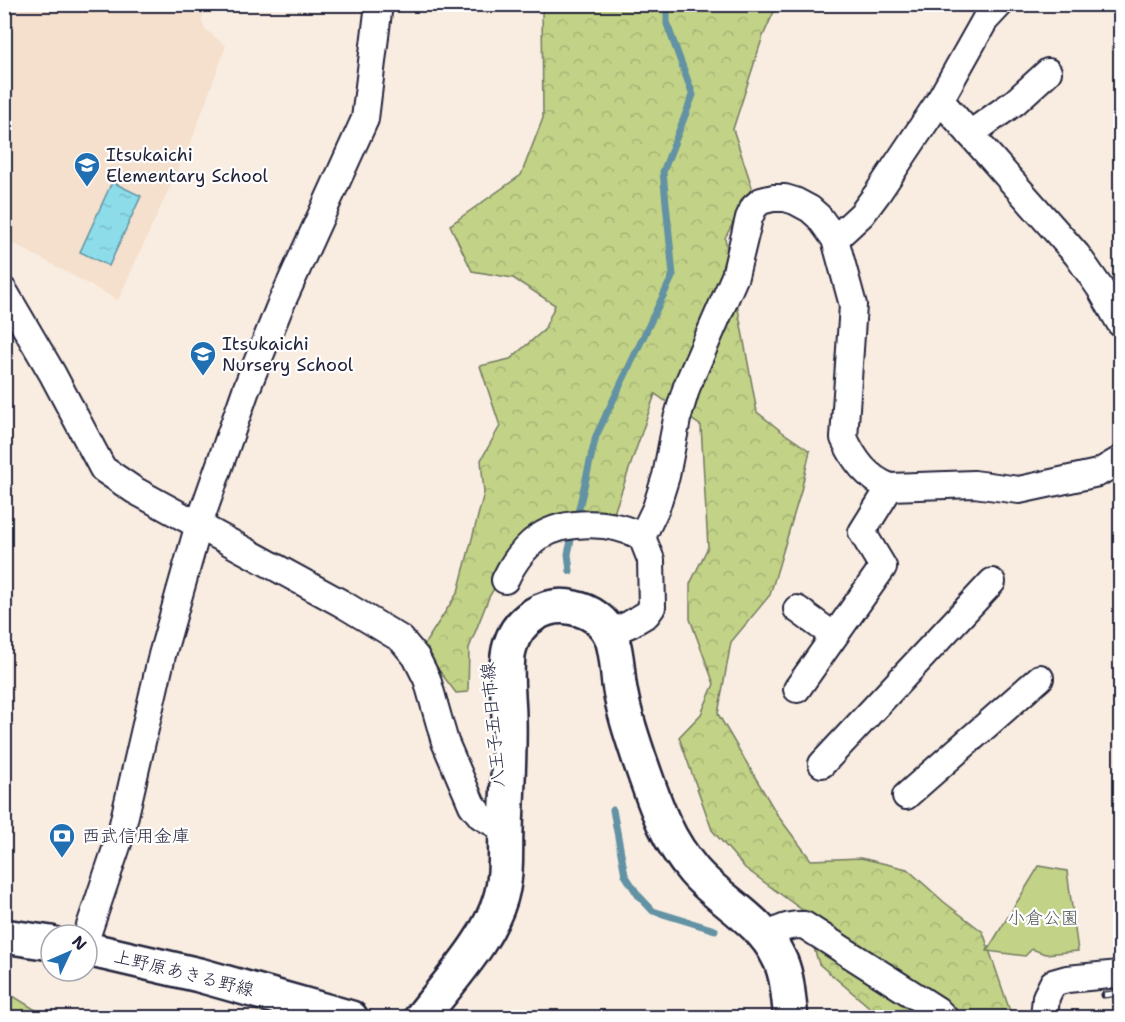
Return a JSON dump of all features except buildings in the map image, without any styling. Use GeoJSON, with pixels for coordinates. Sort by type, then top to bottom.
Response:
{"type":"FeatureCollection","features":[{"type":"Feature","properties":{"kind":"main road","name":"八王子五日市線"},"geometry":{"type":"LineString","coordinates":[[421,1017],[484,934],[494,916],[503,889],[506,830],[493,759],[486,669],[489,636],[494,625],[511,603],[531,590],[554,584],[569,584],[595,592],[614,604],[620,629],[638,653],[648,784],[665,830],[694,872],[767,937],[779,958],[786,982],[791,1017]]}},
{"type":"Feature","properties":{"kind":"main road"},"geometry":{"type":"LineString","coordinates":[[4,936],[39,941]]}},
{"type":"Feature","properties":{"kind":"main road","name":"上野原あきる野線"},"geometry":{"type":"LineString","coordinates":[[99,952],[199,975],[351,1017]]}},
{"type":"Feature","properties":{"kind":"street"},"geometry":{"type":"LineString","coordinates":[[91,923],[120,837],[162,655],[199,525],[246,390],[276,316],[365,119],[379,4]]}},
{"type":"Feature","properties":{"kind":"street"},"geometry":{"type":"LineString","coordinates":[[835,239],[862,214],[940,100],[985,20],[1000,4]]}},
{"type":"Feature","properties":{"kind":"street"},"geometry":{"type":"LineString","coordinates":[[970,134],[1015,102],[1048,72]]}},
{"type":"Feature","properties":{"kind":"street"},"geometry":{"type":"LineString","coordinates":[[940,100],[1077,255],[1100,288],[1120,323]]}},
{"type":"Feature","properties":{"kind":"street"},"geometry":{"type":"LineString","coordinates":[[642,537],[656,508],[666,476],[677,419],[687,386],[739,264],[748,218],[754,207],[761,201],[773,198],[785,198],[810,209],[835,239],[853,305],[844,438],[851,454],[878,482],[890,487],[974,484],[1019,490],[1098,473],[1120,460]]}},
{"type":"Feature","properties":{"kind":"street"},"geometry":{"type":"LineString","coordinates":[[4,291],[69,404],[103,469],[134,490],[341,603],[401,639],[416,657],[427,679],[445,742],[472,805],[481,816],[506,830]]}},
{"type":"Feature","properties":{"kind":"street"},"geometry":{"type":"LineString","coordinates":[[797,689],[883,567],[862,532],[890,487]]}},
{"type":"Feature","properties":{"kind":"street"},"geometry":{"type":"LineString","coordinates":[[505,580],[524,549],[554,529],[604,526],[630,530],[642,537],[651,560],[652,607],[647,614],[620,629]]}},
{"type":"Feature","properties":{"kind":"street"},"geometry":{"type":"LineString","coordinates":[[822,764],[992,582]]}},
{"type":"Feature","properties":{"kind":"street"},"geometry":{"type":"LineString","coordinates":[[797,609],[834,636]]}},
{"type":"Feature","properties":{"kind":"street"},"geometry":{"type":"LineString","coordinates":[[906,796],[1040,678]]}},
{"type":"Feature","properties":{"kind":"street"},"geometry":{"type":"LineString","coordinates":[[767,937],[778,929],[794,924],[804,925],[938,1010],[945,1017]]}},
{"type":"Feature","properties":{"kind":"street"},"geometry":{"type":"LineString","coordinates":[[1044,1017],[1046,997],[1053,983],[1067,979],[1120,974]]}},
{"type":"Feature","properties":{"kind":"shaded area","name":"Itsukaichi Elementary School"},"geometry":{"type":"Polygon","coordinates":[[[4,5],[207,5],[202,21],[205,29],[226,46],[193,137],[118,300],[5,239],[4,5]]]}},
{"type":"Feature","properties":{"kind":"green space"},"geometry":{"type":"Polygon","coordinates":[[[542,5],[777,5],[763,36],[733,129],[752,187],[725,238],[757,412],[810,451],[801,491],[770,595],[731,642],[718,714],[778,816],[811,860],[861,858],[907,869],[983,932],[1012,1017],[881,1017],[819,964],[802,910],[745,868],[712,830],[679,737],[701,714],[714,684],[690,619],[690,584],[708,547],[701,426],[655,394],[613,516],[556,515],[517,550],[489,597],[469,648],[468,692],[456,693],[422,648],[458,592],[484,493],[481,460],[500,426],[480,366],[510,359],[544,330],[555,305],[513,278],[472,271],[450,225],[521,175],[543,118],[542,5]]]}},
{"type":"Feature","properties":{"kind":"green space","name":"小倉公園"},"geometry":{"type":"Polygon","coordinates":[[[1039,866],[1067,871],[1078,951],[1045,954],[1032,949],[1025,956],[987,951],[1039,866]]]}},
{"type":"Feature","properties":{"kind":"green space"},"geometry":{"type":"Polygon","coordinates":[[[5,984],[9,989],[8,993],[47,1017],[5,1017],[5,984]]]}},
{"type":"Feature","properties":{"kind":"water"},"geometry":{"type":"Polygon","coordinates":[[[112,182],[141,196],[109,266],[80,252],[112,182]]]}},
{"type":"Feature","properties":{"kind":"waterway"},"geometry":{"type":"LineString","coordinates":[[576,521],[596,436],[673,275],[663,172],[693,95],[667,24],[667,4]]}},
{"type":"Feature","properties":{"kind":"waterway"},"geometry":{"type":"LineString","coordinates":[[570,571],[568,554],[573,531]]}},
{"type":"Feature","properties":{"kind":"waterway"},"geometry":{"type":"LineString","coordinates":[[613,810],[625,875],[638,895],[653,911],[715,930]]}},
{"type":"Feature","properties":{"kind":"railway"},"geometry":{"type":"LineString","coordinates":[[1104,995],[1120,993]]}},
{"type":"Feature","properties":{"kind":"place","name":"Itsukaichi Elementary School"},"geometry":{"type":"Point","coordinates":[87,188]}},
{"type":"Feature","properties":{"kind":"place","name":"Itsukaichi Nursery School"},"geometry":{"type":"Point","coordinates":[203,377]}},
{"type":"Feature","properties":{"kind":"place","name":"西武信用金庫"},"geometry":{"type":"Point","coordinates":[62,859]}}]}
